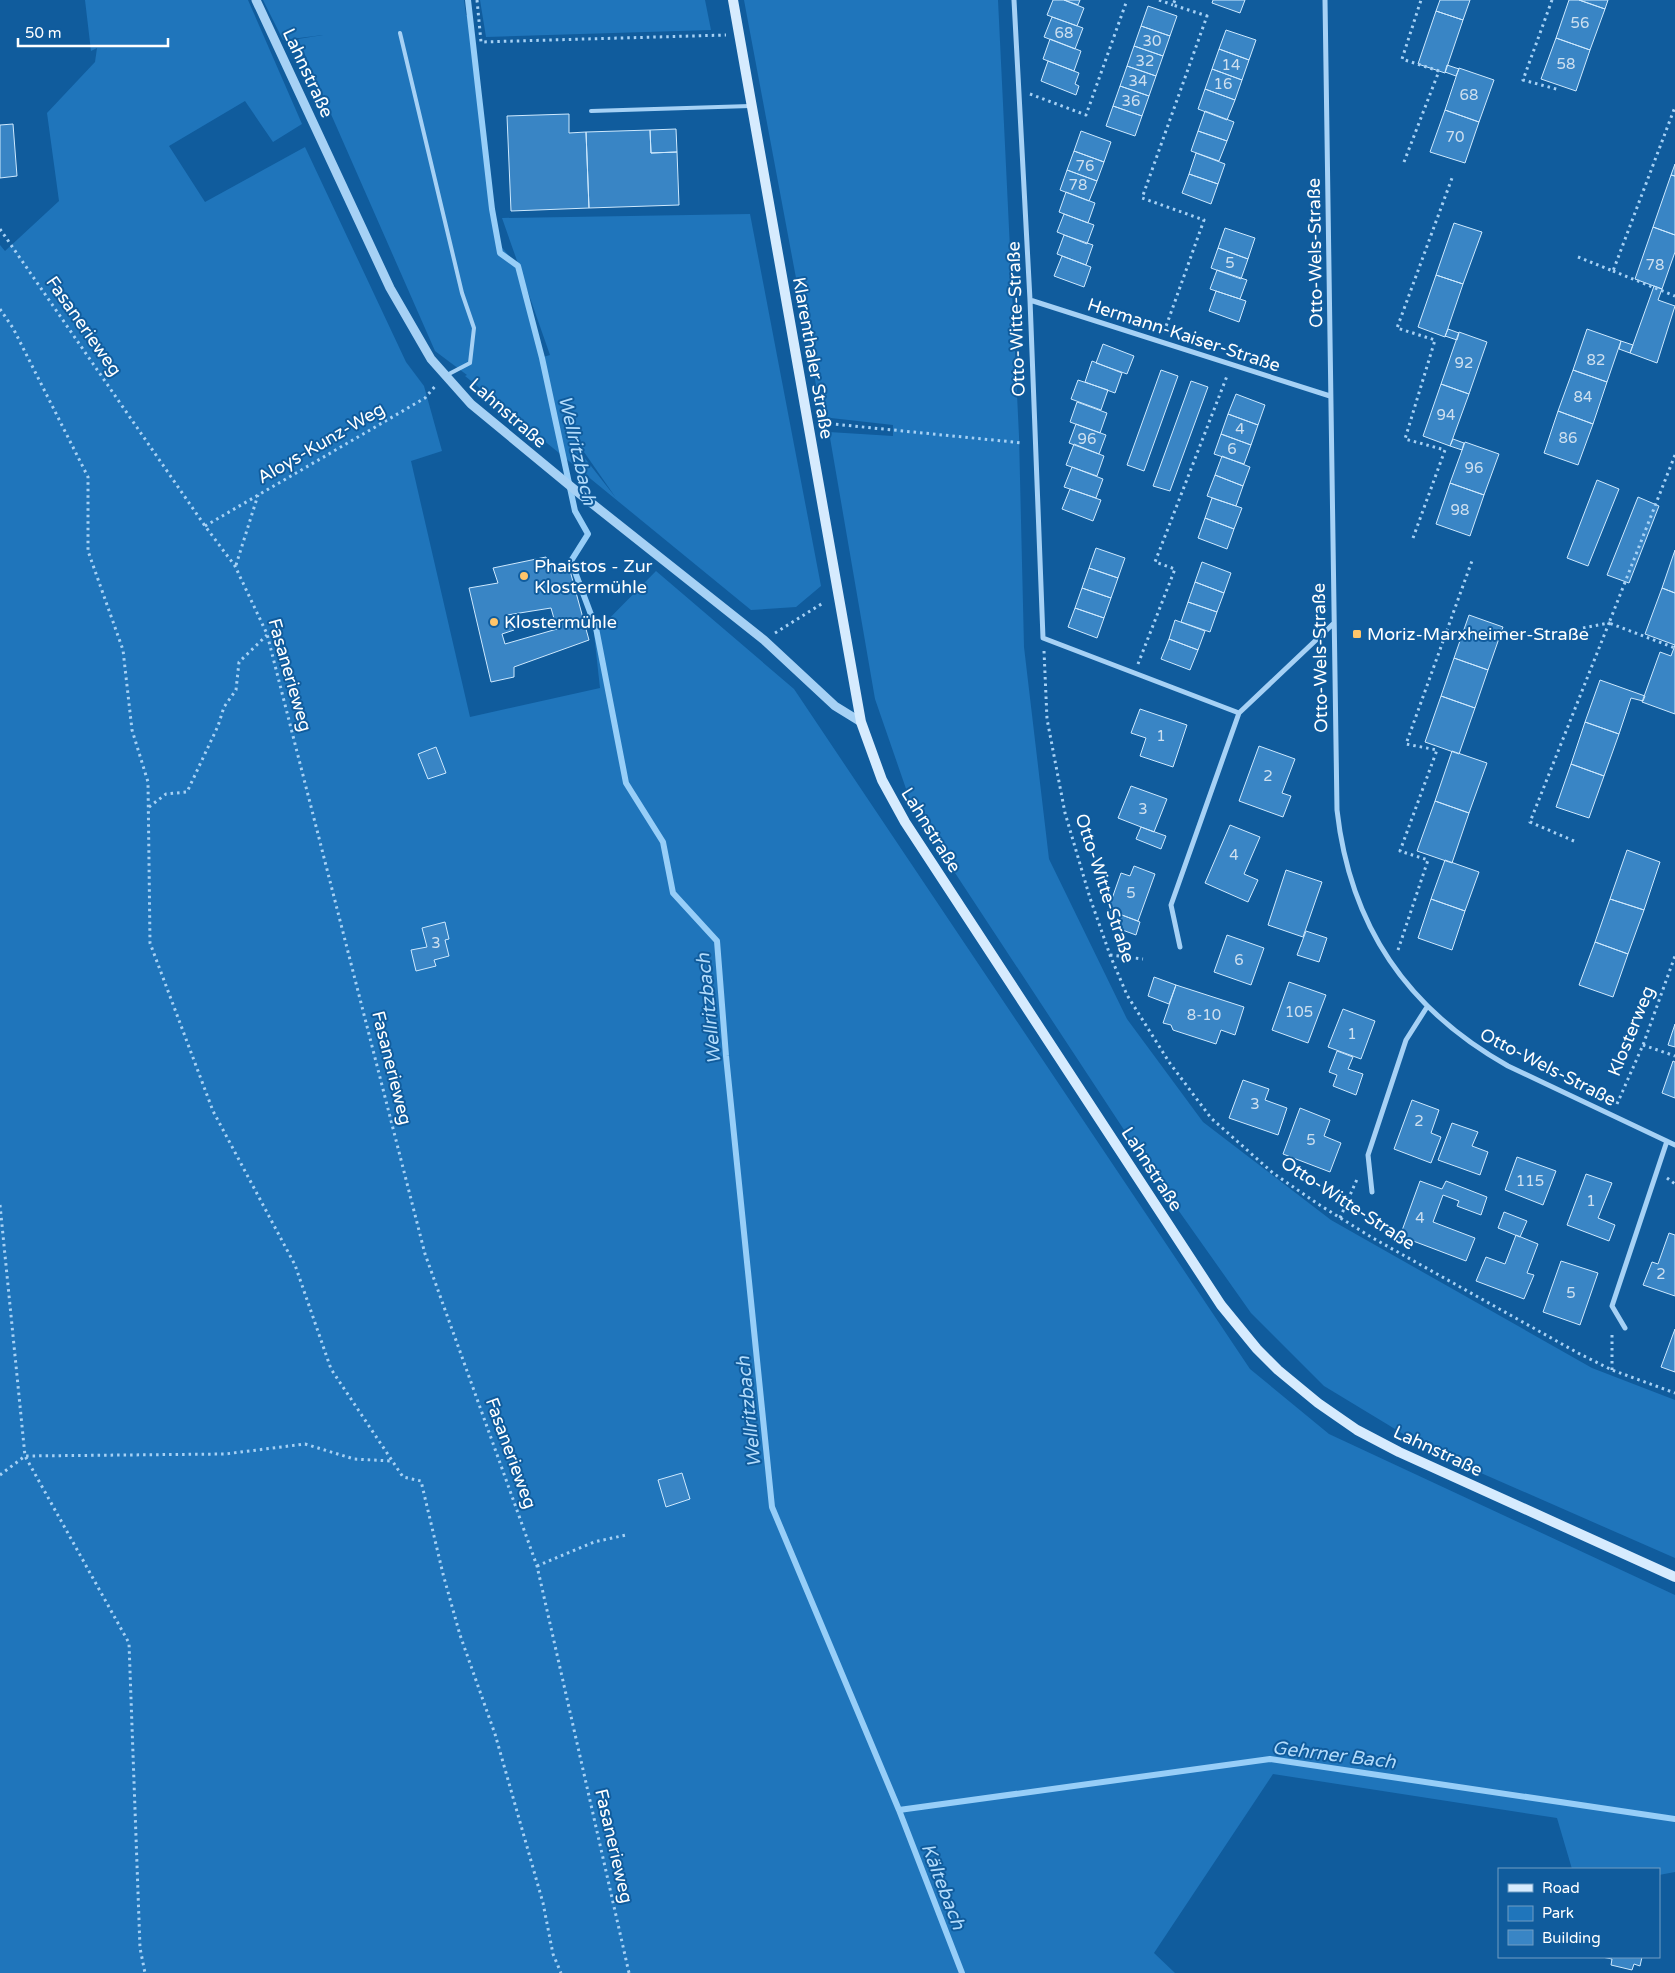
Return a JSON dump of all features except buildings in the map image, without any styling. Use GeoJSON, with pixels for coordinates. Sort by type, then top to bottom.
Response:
{"type":"FeatureCollection","features":[{"type":"Feature","properties":{"kind":"main road","name":"Klarenthaler Straße"},"geometry":{"type":"LineString","coordinates":[[733,0],[861,722]]}},
{"type":"Feature","properties":{"kind":"main road","name":"Lahnstraße"},"geometry":{"type":"LineString","coordinates":[[861,722],[882,780],[905,822],[1221,1305],[1257,1349],[1318,1403],[1371,1437],[1675,1577]]}},
{"type":"Feature","properties":{"kind":"street","name":"Lahnstraße"},"geometry":{"type":"LineString","coordinates":[[256,0],[390,288],[412,328],[444,376],[494,424],[764,640],[826,699],[861,722]]}},
{"type":"Feature","properties":{"kind":"street","name":"Otto-Witte-Straße"},"geometry":{"type":"LineString","coordinates":[[1014,0],[1030,300],[1034,444],[1043,638]]}},
{"type":"Feature","properties":{"kind":"street","name":"Otto-Wels-Straße"},"geometry":{"type":"LineString","coordinates":[[1325,0],[1337,810],[1340,839],[1355,894],[1378,943],[1393,966],[1427,1007],[1452,1029],[1486,1054],[1611,1116],[1675,1145]]}},
{"type":"Feature","properties":{"kind":"street","name":"Hermann-Kaiser-Straße"},"geometry":{"type":"LineString","coordinates":[[1030,300],[1330,396]]}},
{"type":"Feature","properties":{"kind":"street"},"geometry":{"type":"LineString","coordinates":[[1180,947],[1171,905],[1239,713],[1334,623]]}},
{"type":"Feature","properties":{"kind":"street"},"geometry":{"type":"LineString","coordinates":[[1043,638],[1239,713]]}},
{"type":"Feature","properties":{"kind":"street"},"geometry":{"type":"LineString","coordinates":[[1372,1192],[1368,1155],[1406,1040],[1427,1007]]}},
{"type":"Feature","properties":{"kind":"street"},"geometry":{"type":"LineString","coordinates":[[1625,1328],[1612,1306],[1667,1141]]}},
{"type":"Feature","properties":{"kind":"lane"},"geometry":{"type":"LineString","coordinates":[[400,33],[462,293],[474,328],[470,363],[444,376]]}},
{"type":"Feature","properties":{"kind":"lane"},"geometry":{"type":"LineString","coordinates":[[591,111],[752,106]]}},
{"type":"Feature","properties":{"kind":"path"},"geometry":{"type":"LineString","coordinates":[[477,0],[481,42],[740,35]]}},
{"type":"Feature","properties":{"kind":"path"},"geometry":{"type":"LineString","coordinates":[[1019,90],[1086,115],[1127,0]]}},
{"type":"Feature","properties":{"kind":"path"},"geometry":{"type":"LineString","coordinates":[[1159,0],[1207,16],[1142,198],[1204,220],[1160,342]]}},
{"type":"Feature","properties":{"kind":"path"},"geometry":{"type":"LineString","coordinates":[[1173,5],[1175,0]]}},
{"type":"Feature","properties":{"kind":"path"},"geometry":{"type":"LineString","coordinates":[[1404,162],[1439,71],[1402,59],[1421,0]]}},
{"type":"Feature","properties":{"kind":"path"},"geometry":{"type":"LineString","coordinates":[[1552,0],[1523,80],[1560,90]]}},
{"type":"Feature","properties":{"kind":"path"},"geometry":{"type":"LineString","coordinates":[[1613,271],[1675,106]]}},
{"type":"Feature","properties":{"kind":"path"},"geometry":{"type":"LineString","coordinates":[[1413,538],[1445,450],[1405,439],[1435,340],[1397,328],[1452,178]]}},
{"type":"Feature","properties":{"kind":"path","name":"Fasanerieweg"},"geometry":{"type":"LineString","coordinates":[[0,229],[205,526],[235,566],[268,634],[425,1254],[536,1566],[630,1973]]}},
{"type":"Feature","properties":{"kind":"path"},"geometry":{"type":"LineString","coordinates":[[1578,257],[1675,296]]}},
{"type":"Feature","properties":{"kind":"path"},"geometry":{"type":"LineString","coordinates":[[0,309],[13,328],[88,476],[88,551],[123,650],[132,730],[148,782],[150,943],[213,1111],[295,1265],[331,1369],[403,1477],[421,1481],[460,1635],[495,1734],[543,1903],[553,1954],[561,1973]]}},
{"type":"Feature","properties":{"kind":"path"},"geometry":{"type":"LineString","coordinates":[[1134,674],[1175,569],[1155,562],[1231,365]]}},
{"type":"Feature","properties":{"kind":"path","name":"Aloys-Kunz-Weg"},"geometry":{"type":"LineString","coordinates":[[205,526],[425,398],[444,376]]}},
{"type":"Feature","properties":{"kind":"path"},"geometry":{"type":"LineString","coordinates":[[808,422],[1034,444]]}},
{"type":"Feature","properties":{"kind":"path"},"geometry":{"type":"LineString","coordinates":[[1574,842],[1530,822],[1675,455]]}},
{"type":"Feature","properties":{"kind":"path"},"geometry":{"type":"LineString","coordinates":[[235,566],[258,495]]}},
{"type":"Feature","properties":{"kind":"path"},"geometry":{"type":"LineString","coordinates":[[1393,966],[1428,860],[1400,851],[1437,750],[1406,744],[1474,558]]}},
{"type":"Feature","properties":{"kind":"path"},"geometry":{"type":"LineString","coordinates":[[764,640],[823,603]]}},
{"type":"Feature","properties":{"kind":"path"},"geometry":{"type":"LineString","coordinates":[[1583,628],[1609,623],[1675,648]]}},
{"type":"Feature","properties":{"kind":"path"},"geometry":{"type":"LineString","coordinates":[[149,808],[166,794],[187,792],[218,726],[224,707],[236,690],[239,662],[268,634]]}},
{"type":"Feature","properties":{"kind":"path","name":"Otto-Witte-Straße"},"geometry":{"type":"LineString","coordinates":[[1043,638],[1047,719],[1066,813],[1090,898],[1110,955],[1127,995],[1169,1062],[1211,1118],[1273,1173],[1340,1218],[1388,1247],[1612,1370],[1675,1393]]}},
{"type":"Feature","properties":{"kind":"path"},"geometry":{"type":"LineString","coordinates":[[1110,955],[1143,959]]}},
{"type":"Feature","properties":{"kind":"path","name":"Klosterweg"},"geometry":{"type":"LineString","coordinates":[[1611,1116],[1643,1045],[1675,956]]}},
{"type":"Feature","properties":{"kind":"path"},"geometry":{"type":"LineString","coordinates":[[1643,1045],[1675,1056]]}},
{"type":"Feature","properties":{"kind":"path"},"geometry":{"type":"LineString","coordinates":[[1340,1218],[1368,1155]]}},
{"type":"Feature","properties":{"kind":"path"},"geometry":{"type":"LineString","coordinates":[[0,1205],[25,1456],[129,1643],[140,1948],[144,1973]]}},
{"type":"Feature","properties":{"kind":"path"},"geometry":{"type":"LineString","coordinates":[[1612,1306],[1612,1370]]}},
{"type":"Feature","properties":{"kind":"path"},"geometry":{"type":"LineString","coordinates":[[0,1475],[25,1456],[225,1454],[305,1444],[354,1458],[391,1460]]}},
{"type":"Feature","properties":{"kind":"path"},"geometry":{"type":"LineString","coordinates":[[536,1566],[594,1542],[626,1535]]}},
{"type":"Feature","properties":{"kind":"green space"},"geometry":{"type":"Polygon","coordinates":[[[85,0],[248,0],[302,124],[273,142],[245,101],[169,146],[205,202],[305,147],[406,362],[424,386],[442,451],[411,461],[470,717],[600,688],[594,634],[656,571],[794,689],[1250,1369],[1329,1434],[1675,1595],[1675,1872],[1660,1875],[1660,1868],[1572,1868],[1557,1818],[1273,1774],[1154,1953],[1175,1973],[0,1973],[0,245],[5,251],[59,201],[47,113],[95,62],[97,48],[91,51],[85,0]]]}},
{"type":"Feature","properties":{"kind":"green space"},"geometry":{"type":"Polygon","coordinates":[[[263,0],[464,0],[466,15],[469,15],[498,243],[518,266],[540,358],[550,355],[502,218],[750,214],[821,586],[796,607],[751,610],[465,376],[467,375],[435,351],[298,39],[323,35],[283,40],[263,0]],[[572,419],[584,457],[616,498],[584,452],[572,419]]]}},
{"type":"Feature","properties":{"kind":"green space"},"geometry":{"type":"Polygon","coordinates":[[[480,0],[705,0],[711,30],[486,37],[480,0]]]}},
{"type":"Feature","properties":{"kind":"green space"},"geometry":{"type":"Polygon","coordinates":[[[744,0],[998,0],[1019,436],[1024,647],[1049,859],[1127,1019],[1203,1122],[1331,1220],[1592,1368],[1675,1400],[1675,1558],[1433,1452],[1324,1386],[1251,1313],[1157,1180],[913,809],[875,699],[829,432],[893,436],[893,425],[822,417],[744,0]]]}},
{"type":"Feature","properties":{"kind":"waterway","name":"Wellritzbach"},"geometry":{"type":"LineString","coordinates":[[468,0],[492,209],[500,253],[518,266],[542,358],[575,511],[588,534],[571,561],[596,628],[626,783],[663,842],[673,893],[717,941],[726,1056],[772,1507],[899,1810],[962,1973]]}},
{"type":"Feature","properties":{"kind":"waterway","name":"Gehrner Bach"},"geometry":{"type":"LineString","coordinates":[[899,1810],[1270,1759],[1675,1819]]}},
{"type":"Feature","properties":{"kind":"place","name":"Phaistos - Zur Klostermühle"},"geometry":{"type":"Point","coordinates":[524,576]}},
{"type":"Feature","properties":{"kind":"place","name":"Klostermühle"},"geometry":{"type":"Point","coordinates":[494,622]}},
{"type":"Feature","properties":{"kind":"place","name":"Moriz-Marxheimer-Straße"},"geometry":{"type":"Point","coordinates":[1357,634]}},
{"type":"Feature","properties":{"kind":"water label","name":"Kältebach"},"geometry":{"type":"Point","coordinates":[944,1886]}}]}
